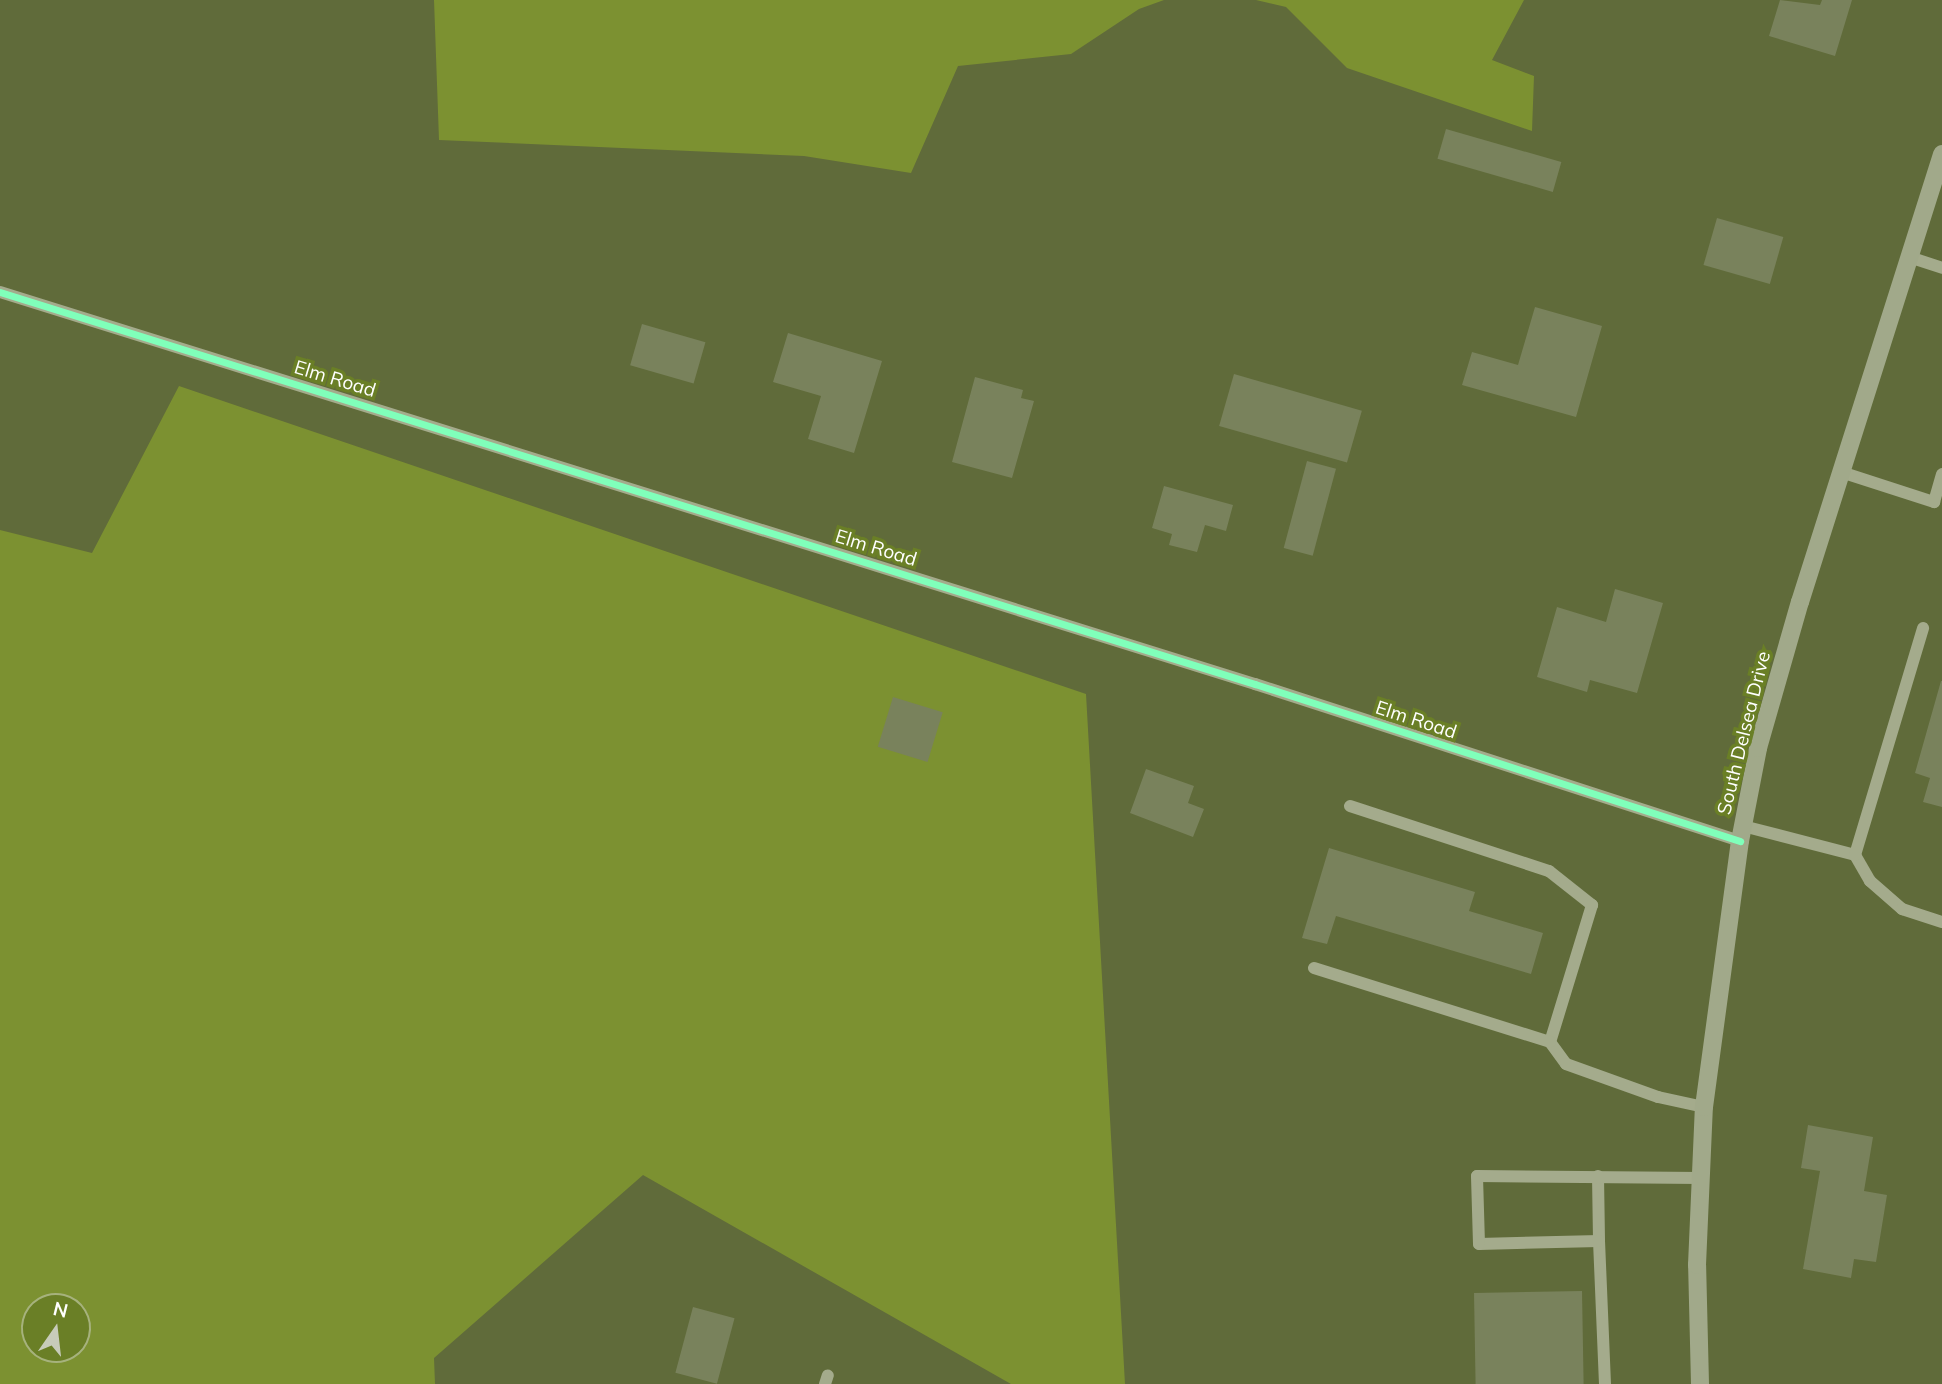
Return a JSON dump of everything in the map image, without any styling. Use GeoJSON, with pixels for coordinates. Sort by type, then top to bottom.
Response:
{"type":"FeatureCollection","features":[{"type":"Feature","properties":{"kind":"main road","name":"South Delsea Drive"},"geometry":{"type":"LineString","coordinates":[[1700,1384],[1697,1265],[1704,1107],[1742,833],[1762,734],[1909,257],[1936,196],[1942,154]]}},
{"type":"Feature","properties":{"kind":"street"},"geometry":{"type":"LineString","coordinates":[[1909,257],[1942,268]]}},
{"type":"Feature","properties":{"kind":"street","name":"Elm Road"},"geometry":{"type":"LineString","coordinates":[[0,292],[1255,684],[1742,833],[1855,855]]}},
{"type":"Feature","properties":{"kind":"street"},"geometry":{"type":"LineString","coordinates":[[1841,472],[1934,502],[1942,474]]}},
{"type":"Feature","properties":{"kind":"street"},"geometry":{"type":"LineString","coordinates":[[1923,628],[1855,855],[1870,881],[1902,909],[1942,922]]}},
{"type":"Feature","properties":{"kind":"street"},"geometry":{"type":"LineString","coordinates":[[1350,806],[1549,870],[1592,905],[1549,1042]]}},
{"type":"Feature","properties":{"kind":"street"},"geometry":{"type":"LineString","coordinates":[[1314,968],[1549,1042],[1566,1064],[1658,1097],[1704,1107]]}},
{"type":"Feature","properties":{"kind":"street"},"geometry":{"type":"LineString","coordinates":[[1599,1241],[1479,1244],[1477,1176],[1701,1178]]}},
{"type":"Feature","properties":{"kind":"street"},"geometry":{"type":"LineString","coordinates":[[1598,1176],[1605,1384]]}},
{"type":"Feature","properties":{"kind":"green space"},"geometry":{"type":"Polygon","coordinates":[[[434,0],[1164,0],[1139,9],[1071,54],[958,66],[911,173],[804,156],[439,140],[434,0]]]}},
{"type":"Feature","properties":{"kind":"green space"},"geometry":{"type":"Polygon","coordinates":[[[1256,0],[1524,0],[1492,60],[1534,76],[1532,131],[1347,68],[1286,7],[1256,0]]]}},
{"type":"Feature","properties":{"kind":"green space"},"geometry":{"type":"Polygon","coordinates":[[[179,386],[1086,694],[1125,1384],[1011,1384],[643,1175],[434,1358],[435,1384],[0,1384],[0,530],[92,553],[179,386]]]}},
{"type":"Feature","properties":{"kind":"building"},"geometry":{"type":"Polygon","coordinates":[[[1780,0],[1820,5],[1822,0],[1852,0],[1835,56],[1769,36],[1780,0]]]}},
{"type":"Feature","properties":{"kind":"building"},"geometry":{"type":"Polygon","coordinates":[[[1446,129],[1561,162],[1553,192],[1437,159],[1446,129]]]}},
{"type":"Feature","properties":{"kind":"building"},"geometry":{"type":"Polygon","coordinates":[[[1717,218],[1783,237],[1770,284],[1703,265],[1717,218]]]}},
{"type":"Feature","properties":{"kind":"building"},"geometry":{"type":"Polygon","coordinates":[[[1535,307],[1602,326],[1576,417],[1462,385],[1472,352],[1518,365],[1535,307]]]}},
{"type":"Feature","properties":{"kind":"building"},"geometry":{"type":"Polygon","coordinates":[[[642,324],[705,342],[694,384],[630,365],[642,324]]]}},
{"type":"Feature","properties":{"kind":"building"},"geometry":{"type":"Polygon","coordinates":[[[788,333],[882,361],[854,453],[808,439],[821,396],[773,382],[788,333]]]}},
{"type":"Feature","properties":{"kind":"building"},"geometry":{"type":"Polygon","coordinates":[[[1234,374],[1362,411],[1347,463],[1219,426],[1234,374]]]}},
{"type":"Feature","properties":{"kind":"building"},"geometry":{"type":"Polygon","coordinates":[[[975,377],[1023,390],[1021,398],[1034,401],[1012,478],[952,462],[975,377]]]}},
{"type":"Feature","properties":{"kind":"building"},"geometry":{"type":"Polygon","coordinates":[[[1307,461],[1336,469],[1313,556],[1284,548],[1307,461]]]}},
{"type":"Feature","properties":{"kind":"building"},"geometry":{"type":"Polygon","coordinates":[[[1164,486],[1233,505],[1226,531],[1205,525],[1197,552],[1169,545],[1172,534],[1152,528],[1164,486]]]}},
{"type":"Feature","properties":{"kind":"building"},"geometry":{"type":"Polygon","coordinates":[[[1615,589],[1663,603],[1637,693],[1590,680],[1587,692],[1537,677],[1557,607],[1606,622],[1615,589]]]}},
{"type":"Feature","properties":{"kind":"building"},"geometry":{"type":"Polygon","coordinates":[[[1941,681],[1942,807],[1923,802],[1930,778],[1915,773],[1941,681]]]}},
{"type":"Feature","properties":{"kind":"building"},"geometry":{"type":"Polygon","coordinates":[[[893,697],[943,712],[928,762],[878,747],[893,697]]]}},
{"type":"Feature","properties":{"kind":"building"},"geometry":{"type":"Polygon","coordinates":[[[1146,769],[1194,786],[1188,803],[1204,809],[1193,837],[1130,813],[1146,769]]]}},
{"type":"Feature","properties":{"kind":"building"},"geometry":{"type":"Polygon","coordinates":[[[1329,848],[1475,892],[1469,911],[1543,933],[1531,974],[1336,916],[1327,944],[1302,938],[1329,848]]]}},
{"type":"Feature","properties":{"kind":"building"},"geometry":{"type":"Polygon","coordinates":[[[1808,1125],[1873,1137],[1864,1191],[1887,1195],[1876,1262],[1854,1259],[1851,1278],[1803,1269],[1820,1171],[1801,1168],[1808,1125]]]}},
{"type":"Feature","properties":{"kind":"building"},"geometry":{"type":"Polygon","coordinates":[[[1582,1291],[1584,1384],[1476,1384],[1474,1293],[1582,1291]]]}},
{"type":"Feature","properties":{"kind":"building"},"geometry":{"type":"Polygon","coordinates":[[[693,1307],[735,1318],[717,1384],[675,1373],[693,1307]]]}},
{"type":"Feature","properties":{"kind":"cycle path"},"geometry":{"type":"LineString","coordinates":[[0,292],[1255,684],[1740,841]]}}]}
